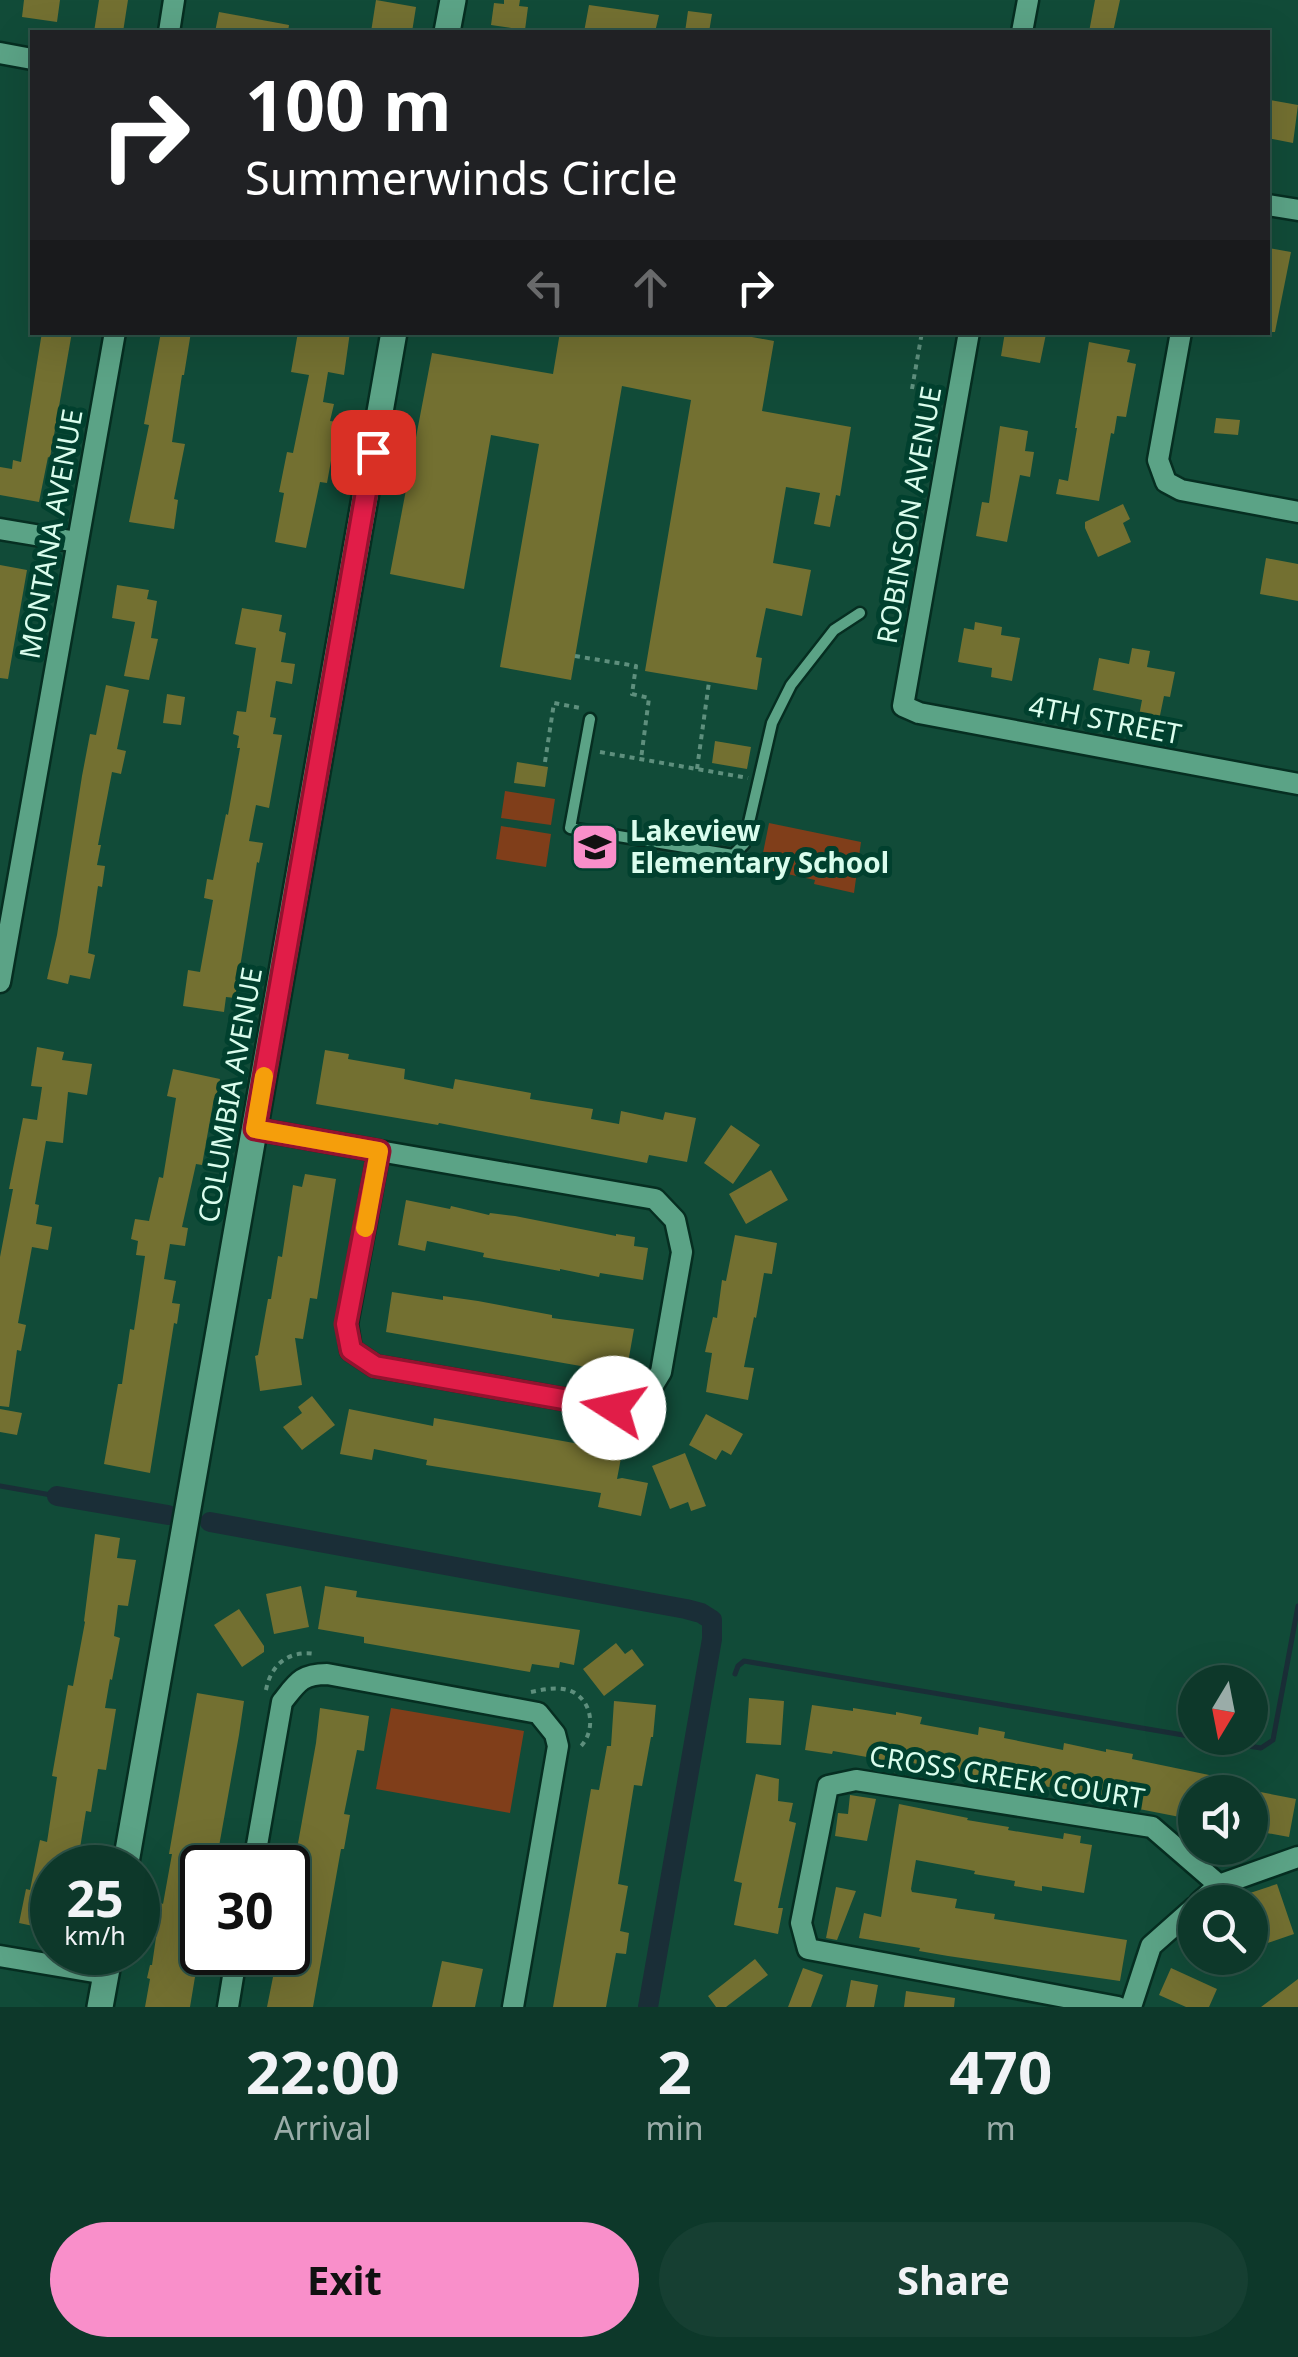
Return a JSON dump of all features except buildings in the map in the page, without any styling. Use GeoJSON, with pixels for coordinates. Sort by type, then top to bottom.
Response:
{"type":"FeatureCollection","features":[{"type":"Feature","properties":{"kind":"street"},"geometry":{"type":"LineString","coordinates":[[169,30],[174,0]]}},
{"type":"Feature","properties":{"kind":"street"},"geometry":{"type":"LineString","coordinates":[[447,30],[453,0]]}},
{"type":"Feature","properties":{"kind":"street"},"geometry":{"type":"LineString","coordinates":[[1022,30],[1028,0]]}},
{"type":"Feature","properties":{"kind":"street"},"geometry":{"type":"LineString","coordinates":[[0,53],[30,59]]}},
{"type":"Feature","properties":{"kind":"street"},"geometry":{"type":"LineString","coordinates":[[1270,205],[1298,210]]}},
{"type":"Feature","properties":{"kind":"street","name":"MONTANA AVENUE"},"geometry":{"type":"LineString","coordinates":[[0,982],[114,335]]}},
{"type":"Feature","properties":{"kind":"street","name":"COLUMBIA AVENUE"},"geometry":{"type":"LineString","coordinates":[[128,1845],[393,335]]}},
{"type":"Feature","properties":{"kind":"street","name":"ROBINSON AVENUE"},"geometry":{"type":"LineString","coordinates":[[903,706],[968,335]]}},
{"type":"Feature","properties":{"kind":"street"},"geometry":{"type":"LineString","coordinates":[[1180,335],[1158,460],[1166,482],[1180,490],[1298,512]]}},
{"type":"Feature","properties":{"kind":"street"},"geometry":{"type":"LineString","coordinates":[[0,529],[78,542]]}},
{"type":"Feature","properties":{"kind":"street","name":"4TH STREET"},"geometry":{"type":"LineString","coordinates":[[903,706],[1298,784]]}},
{"type":"Feature","properties":{"kind":"street"},"geometry":{"type":"LineString","coordinates":[[255,1129],[379,1151],[655,1200],[676,1220],[682,1252],[661,1372],[644,1400],[614,1408],[375,1366],[351,1350],[346,1324],[379,1151]]}},
{"type":"Feature","properties":{"kind":"street"},"geometry":{"type":"LineString","coordinates":[[256,1845],[282,1702],[310,1674],[538,1713],[555,1734],[558,1746],[513,2007]]}},
{"type":"Feature","properties":{"kind":"street","name":"CROSS CREEK COURT"},"geometry":{"type":"LineString","coordinates":[[1118,2007],[808,1949],[802,1923],[828,1786],[856,1780],[1152,1827],[1219,1885]]}},
{"type":"Feature","properties":{"kind":"street"},"geometry":{"type":"LineString","coordinates":[[1219,1885],[1298,1856]]}},
{"type":"Feature","properties":{"kind":"street"},"geometry":{"type":"LineString","coordinates":[[1131,2007],[1151,1946],[1178,1922]]}},
{"type":"Feature","properties":{"kind":"street"},"geometry":{"type":"LineString","coordinates":[[0,1956],[30,1958]]}},
{"type":"Feature","properties":{"kind":"street"},"geometry":{"type":"LineString","coordinates":[[100,2007],[106,1975]]}},
{"type":"Feature","properties":{"kind":"street"},"geometry":{"type":"LineString","coordinates":[[228,2007],[233,1975]]}},
{"type":"Feature","properties":{"kind":"lane"},"geometry":{"type":"LineString","coordinates":[[590,714],[570,828],[733,855],[744,844],[772,723],[792,685],[834,630],[860,613]]}},
{"type":"Feature","properties":{"kind":"path"},"geometry":{"type":"LineString","coordinates":[[912,389],[921,335]]}},
{"type":"Feature","properties":{"kind":"path"},"geometry":{"type":"LineString","coordinates":[[575,656],[636,666],[632,694],[650,698],[641,759]]}},
{"type":"Feature","properties":{"kind":"path"},"geometry":{"type":"LineString","coordinates":[[697,769],[709,682]]}},
{"type":"Feature","properties":{"kind":"path"},"geometry":{"type":"LineString","coordinates":[[545,762],[554,703],[590,714]]}},
{"type":"Feature","properties":{"kind":"path"},"geometry":{"type":"LineString","coordinates":[[600,752],[753,778]]}},
{"type":"Feature","properties":{"kind":"path"},"geometry":{"type":"LineString","coordinates":[[266,1695],[272,1670],[282,1660],[302,1652],[321,1656]]}},
{"type":"Feature","properties":{"kind":"path"},"geometry":{"type":"LineString","coordinates":[[528,1692],[560,1688],[581,1698],[588,1708],[590,1731],[575,1758]]}},
{"type":"Feature","properties":{"kind":"shaded area"},"geometry":{"type":"Polygon","coordinates":[[[505,791],[555,799],[551,825],[501,818],[505,791]]]}},
{"type":"Feature","properties":{"kind":"shaded area"},"geometry":{"type":"Polygon","coordinates":[[[769,823],[861,842],[854,893],[760,868],[769,823]]]}},
{"type":"Feature","properties":{"kind":"shaded area"},"geometry":{"type":"Polygon","coordinates":[[[501,826],[551,834],[546,867],[496,859],[501,826]]]}},
{"type":"Feature","properties":{"kind":"shaded area"},"geometry":{"type":"Polygon","coordinates":[[[391,1708],[524,1731],[510,1813],[376,1789],[391,1708]]]}},
{"type":"Feature","properties":{"kind":"waterway"},"geometry":{"type":"LineString","coordinates":[[0,1486],[57,1496]]}},
{"type":"Feature","properties":{"kind":"waterway"},"geometry":{"type":"LineString","coordinates":[[57,1496],[168,1515]]}},
{"type":"Feature","properties":{"kind":"waterway"},"geometry":{"type":"LineString","coordinates":[[210,1522],[686,1609],[712,1620],[712,1639],[648,2007]]}},
{"type":"Feature","properties":{"kind":"waterway"},"geometry":{"type":"LineString","coordinates":[[1268,1743],[1273,1740],[1298,1606]]}},
{"type":"Feature","properties":{"kind":"waterway"},"geometry":{"type":"LineString","coordinates":[[735,1674],[744,1661],[1178,1734]]}},
{"type":"Feature","properties":{"kind":"slow traffic"},"geometry":{"type":"LineString","coordinates":[[264,1076],[255,1129],[379,1151],[365,1228]]}},
{"type":"Feature","properties":{"kind":"place","name":"Lakeview Elementary School"},"geometry":{"type":"Point","coordinates":[595,847]}},
{"type":"Feature","properties":{"kind":"route"},"geometry":{"type":"LineString","coordinates":[[373,452],[255,1129],[379,1151],[346,1324],[351,1350],[375,1366],[614,1408]]}}]}
